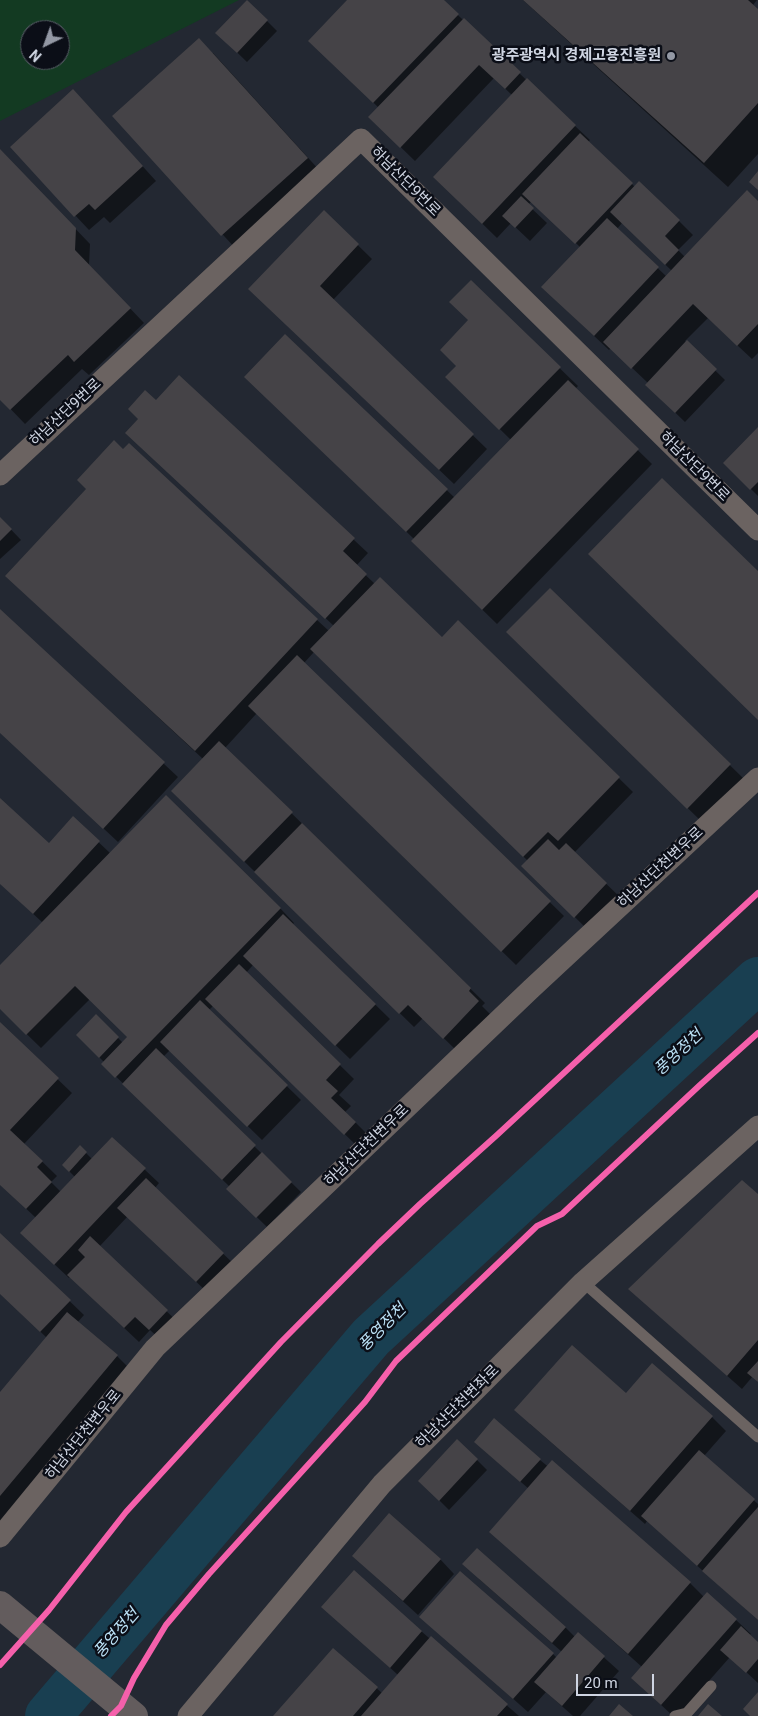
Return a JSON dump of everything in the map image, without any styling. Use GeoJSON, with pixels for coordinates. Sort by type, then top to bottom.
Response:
{"type":"FeatureCollection","features":[{"type":"Feature","properties":{"kind":"street","name":"하남산단9번로"},"geometry":{"type":"LineString","coordinates":[[0,475],[361,139],[758,530]]}},
{"type":"Feature","properties":{"kind":"street","name":"하남산단천변우로"},"geometry":{"type":"LineString","coordinates":[[0,1537],[155,1348],[530,989],[758,778]]}},
{"type":"Feature","properties":{"kind":"street","name":"하남산단천변좌로"},"geometry":{"type":"LineString","coordinates":[[188,1716],[382,1484],[583,1282],[758,1126]]}},
{"type":"Feature","properties":{"kind":"street"},"geometry":{"type":"LineString","coordinates":[[0,1605],[134,1716]]}},
{"type":"Feature","properties":{"kind":"lane"},"geometry":{"type":"LineString","coordinates":[[583,1282],[758,1437]]}},
{"type":"Feature","properties":{"kind":"lane"},"geometry":{"type":"LineString","coordinates":[[676,1716],[687,1713],[711,1686]]}},
{"type":"Feature","properties":{"kind":"green space"},"geometry":{"type":"Polygon","coordinates":[[[0,0],[239,0],[0,121],[0,0]]]}},
{"type":"Feature","properties":{"kind":"building"},"geometry":{"type":"Polygon","coordinates":[[[247,0],[268,20],[237,53],[215,33],[247,0]]]}},
{"type":"Feature","properties":{"kind":"building"},"geometry":{"type":"Polygon","coordinates":[[[347,0],[444,0],[459,14],[373,103],[308,41],[347,0]]]}},
{"type":"Feature","properties":{"kind":"building","name":"광주광역시 경제고용진흥원"},"geometry":{"type":"Polygon","coordinates":[[[523,0],[748,0],[758,9],[758,103],[704,163],[523,0]]]}},
{"type":"Feature","properties":{"kind":"building"},"geometry":{"type":"Polygon","coordinates":[[[464,18],[521,72],[505,89],[479,65],[400,148],[368,117],[464,18]]]}},
{"type":"Feature","properties":{"kind":"building"},"geometry":{"type":"Polygon","coordinates":[[[199,38],[308,158],[221,236],[112,116],[199,38]]]}},
{"type":"Feature","properties":{"kind":"building"},"geometry":{"type":"Polygon","coordinates":[[[527,78],[576,125],[482,224],[433,177],[527,78]]]}},
{"type":"Feature","properties":{"kind":"building"},"geometry":{"type":"Polygon","coordinates":[[[73,89],[143,166],[95,210],[89,204],[74,217],[10,147],[73,89]]]}},
{"type":"Feature","properties":{"kind":"building"},"geometry":{"type":"Polygon","coordinates":[[[580,133],[633,183],[575,244],[522,194],[580,133]]]}},
{"type":"Feature","properties":{"kind":"building"},"geometry":{"type":"Polygon","coordinates":[[[0,149],[76,228],[75,250],[131,308],[74,362],[68,355],[10,410],[0,400],[0,149]]]}},
{"type":"Feature","properties":{"kind":"building"},"geometry":{"type":"Polygon","coordinates":[[[758,171],[758,190],[749,182],[758,171]]]}},
{"type":"Feature","properties":{"kind":"building"},"geometry":{"type":"Polygon","coordinates":[[[639,181],[680,220],[665,236],[679,250],[665,265],[610,212],[639,181]]]}},
{"type":"Feature","properties":{"kind":"building"},"geometry":{"type":"Polygon","coordinates":[[[747,190],[758,201],[758,324],[737,346],[693,304],[631,369],[603,342],[747,190]]]}},
{"type":"Feature","properties":{"kind":"building"},"geometry":{"type":"Polygon","coordinates":[[[521,196],[534,208],[515,228],[502,216],[521,196]]]}},
{"type":"Feature","properties":{"kind":"building"},"geometry":{"type":"Polygon","coordinates":[[[324,210],[359,244],[320,286],[474,434],[439,470],[248,289],[324,210]]]}},
{"type":"Feature","properties":{"kind":"building"},"geometry":{"type":"Polygon","coordinates":[[[607,218],[659,267],[594,336],[541,287],[607,218]]]}},
{"type":"Feature","properties":{"kind":"building"},"geometry":{"type":"Polygon","coordinates":[[[471,280],[561,367],[499,430],[445,377],[456,366],[440,350],[468,320],[449,302],[471,280]]]}},
{"type":"Feature","properties":{"kind":"building"},"geometry":{"type":"Polygon","coordinates":[[[285,334],[448,489],[406,532],[244,377],[285,334]]]}},
{"type":"Feature","properties":{"kind":"building"},"geometry":{"type":"Polygon","coordinates":[[[687,340],[717,369],[675,413],[645,385],[687,340]]]}},
{"type":"Feature","properties":{"kind":"building"},"geometry":{"type":"Polygon","coordinates":[[[179,375],[355,538],[343,551],[367,574],[325,619],[125,433],[138,419],[128,409],[145,390],[156,400],[179,375]]]}},
{"type":"Feature","properties":{"kind":"building"},"geometry":{"type":"Polygon","coordinates":[[[568,380],[639,449],[482,610],[411,541],[568,380]]]}},
{"type":"Feature","properties":{"kind":"building"},"geometry":{"type":"Polygon","coordinates":[[[758,427],[758,482],[750,490],[723,463],[758,427]]]}},
{"type":"Feature","properties":{"kind":"building"},"geometry":{"type":"Polygon","coordinates":[[[114,440],[123,449],[129,443],[318,619],[195,751],[5,576],[86,489],[77,480],[114,440]]]}},
{"type":"Feature","properties":{"kind":"building"},"geometry":{"type":"Polygon","coordinates":[[[662,478],[758,571],[758,720],[588,554],[662,478]]]}},
{"type":"Feature","properties":{"kind":"building"},"geometry":{"type":"Polygon","coordinates":[[[0,517],[12,529],[0,541],[0,517]]]}},
{"type":"Feature","properties":{"kind":"building"},"geometry":{"type":"Polygon","coordinates":[[[380,577],[442,637],[458,620],[620,777],[558,841],[548,832],[523,857],[310,649],[380,577]]]}},
{"type":"Feature","properties":{"kind":"building"},"geometry":{"type":"Polygon","coordinates":[[[550,588],[731,764],[687,809],[506,632],[550,588]]]}},
{"type":"Feature","properties":{"kind":"building"},"geometry":{"type":"Polygon","coordinates":[[[0,609],[165,762],[103,829],[0,733],[0,609]]]}},
{"type":"Feature","properties":{"kind":"building"},"geometry":{"type":"Polygon","coordinates":[[[297,655],[551,901],[501,952],[248,706],[297,655]]]}},
{"type":"Feature","properties":{"kind":"building"},"geometry":{"type":"Polygon","coordinates":[[[219,741],[293,812],[244,862],[171,791],[219,741]]]}},
{"type":"Feature","properties":{"kind":"building"},"geometry":{"type":"Polygon","coordinates":[[[166,795],[281,908],[115,1078],[101,1064],[127,1037],[75,986],[26,1035],[0,1009],[0,965],[166,795]]]}},
{"type":"Feature","properties":{"kind":"building"},"geometry":{"type":"Polygon","coordinates":[[[0,798],[49,843],[73,816],[100,841],[33,914],[0,884],[0,798]]]}},
{"type":"Feature","properties":{"kind":"building"},"geometry":{"type":"Polygon","coordinates":[[[302,823],[471,988],[469,991],[479,1001],[443,1039],[408,1005],[399,1014],[254,872],[302,823]]]}},
{"type":"Feature","properties":{"kind":"building"},"geometry":{"type":"Polygon","coordinates":[[[548,839],[559,850],[566,843],[607,883],[574,918],[521,866],[548,839]]]}},
{"type":"Feature","properties":{"kind":"building"},"geometry":{"type":"Polygon","coordinates":[[[283,914],[376,1004],[335,1046],[243,956],[283,914]]]}},
{"type":"Feature","properties":{"kind":"building"},"geometry":{"type":"Polygon","coordinates":[[[239,964],[341,1064],[326,1080],[338,1091],[331,1098],[356,1122],[344,1135],[205,999],[239,964]]]}},
{"type":"Feature","properties":{"kind":"building"},"geometry":{"type":"Polygon","coordinates":[[[200,1000],[288,1085],[247,1127],[160,1042],[200,1000]]]}},
{"type":"Feature","properties":{"kind":"building"},"geometry":{"type":"Polygon","coordinates":[[[96,1014],[119,1037],[99,1058],[76,1035],[96,1014]]]}},
{"type":"Feature","properties":{"kind":"building"},"geometry":{"type":"Polygon","coordinates":[[[0,1022],[59,1078],[10,1130],[43,1161],[37,1167],[52,1182],[26,1209],[0,1185],[0,1022]]]}},
{"type":"Feature","properties":{"kind":"building"},"geometry":{"type":"Polygon","coordinates":[[[156,1048],[256,1145],[222,1180],[122,1084],[156,1048]]]}},
{"type":"Feature","properties":{"kind":"building"},"geometry":{"type":"Polygon","coordinates":[[[112,1137],[146,1168],[54,1265],[20,1233],[112,1137]]]}},
{"type":"Feature","properties":{"kind":"building"},"geometry":{"type":"Polygon","coordinates":[[[80,1145],[87,1152],[69,1172],[62,1165],[80,1145]]]}},
{"type":"Feature","properties":{"kind":"building"},"geometry":{"type":"Polygon","coordinates":[[[262,1152],[292,1182],[256,1218],[226,1189],[262,1152]]]}},
{"type":"Feature","properties":{"kind":"building"},"geometry":{"type":"Polygon","coordinates":[[[146,1178],[224,1253],[196,1282],[117,1208],[146,1178]]]}},
{"type":"Feature","properties":{"kind":"building"},"geometry":{"type":"Polygon","coordinates":[[[742,1180],[758,1194],[758,1340],[727,1376],[628,1289],[742,1180]]]}},
{"type":"Feature","properties":{"kind":"building"},"geometry":{"type":"Polygon","coordinates":[[[0,1233],[71,1300],[40,1332],[0,1294],[0,1233]]]}},
{"type":"Feature","properties":{"kind":"building"},"geometry":{"type":"Polygon","coordinates":[[[90,1236],[168,1310],[149,1330],[135,1317],[124,1328],[67,1275],[85,1257],[78,1250],[90,1236]]]}},
{"type":"Feature","properties":{"kind":"building"},"geometry":{"type":"Polygon","coordinates":[[[67,1312],[118,1355],[0,1496],[0,1392],[67,1312]]]}},
{"type":"Feature","properties":{"kind":"building"},"geometry":{"type":"Polygon","coordinates":[[[572,1345],[626,1393],[652,1363],[713,1416],[630,1511],[514,1410],[572,1345]]]}},
{"type":"Feature","properties":{"kind":"building"},"geometry":{"type":"Polygon","coordinates":[[[758,1361],[758,1382],[747,1373],[758,1361]]]}},
{"type":"Feature","properties":{"kind":"building"},"geometry":{"type":"Polygon","coordinates":[[[494,1418],[541,1459],[520,1482],[474,1442],[494,1418]]]}},
{"type":"Feature","properties":{"kind":"building"},"geometry":{"type":"Polygon","coordinates":[[[457,1439],[478,1459],[439,1501],[418,1481],[457,1439]]]}},
{"type":"Feature","properties":{"kind":"building"},"geometry":{"type":"Polygon","coordinates":[[[699,1450],[755,1499],[697,1566],[641,1516],[699,1450]]]}},
{"type":"Feature","properties":{"kind":"building"},"geometry":{"type":"Polygon","coordinates":[[[552,1460],[691,1582],[628,1654],[489,1532],[552,1460]]]}},
{"type":"Feature","properties":{"kind":"building"},"geometry":{"type":"Polygon","coordinates":[[[758,1507],[758,1620],[702,1571],[758,1507]]]}},
{"type":"Feature","properties":{"kind":"building"},"geometry":{"type":"Polygon","coordinates":[[[389,1513],[441,1559],[403,1601],[352,1556],[389,1513]]]}},
{"type":"Feature","properties":{"kind":"building"},"geometry":{"type":"Polygon","coordinates":[[[477,1548],[566,1627],[552,1643],[462,1564],[477,1548]]]}},
{"type":"Feature","properties":{"kind":"building"},"geometry":{"type":"Polygon","coordinates":[[[354,1570],[422,1631],[390,1668],[321,1607],[354,1570]]]}},
{"type":"Feature","properties":{"kind":"building"},"geometry":{"type":"Polygon","coordinates":[[[460,1571],[554,1653],[513,1699],[419,1617],[460,1571]]]}},
{"type":"Feature","properties":{"kind":"building"},"geometry":{"type":"Polygon","coordinates":[[[707,1592],[737,1619],[661,1705],[631,1678],[707,1592]]]}},
{"type":"Feature","properties":{"kind":"building"},"geometry":{"type":"Polygon","coordinates":[[[741,1626],[758,1642],[758,1659],[746,1673],[720,1650],[741,1626]]]}},
{"type":"Feature","properties":{"kind":"building"},"geometry":{"type":"Polygon","coordinates":[[[578,1632],[605,1656],[562,1706],[534,1682],[578,1632]]]}},
{"type":"Feature","properties":{"kind":"building"},"geometry":{"type":"Polygon","coordinates":[[[431,1636],[508,1704],[497,1716],[361,1716],[431,1636]]]}},
{"type":"Feature","properties":{"kind":"building"},"geometry":{"type":"Polygon","coordinates":[[[333,1648],[378,1687],[353,1716],[273,1716],[333,1648]]]}},
{"type":"Feature","properties":{"kind":"building"},"geometry":{"type":"Polygon","coordinates":[[[758,1692],[758,1716],[750,1716],[743,1709],[758,1692]]]}},
{"type":"Feature","properties":{"kind":"building"},"geometry":{"type":"Polygon","coordinates":[[[619,1704],[633,1716],[609,1716],[619,1704]]]}},
{"type":"Feature","properties":{"kind":"building"},"geometry":{"type":"Polygon","coordinates":[[[708,1704],[722,1716],[698,1716],[708,1704]]]}},
{"type":"Feature","properties":{"kind":"waterway","name":"풍영정천"},"geometry":{"type":"LineString","coordinates":[[48,1716],[371,1337],[758,980]]}},
{"type":"Feature","properties":{"kind":"cycle path"},"geometry":{"type":"LineString","coordinates":[[0,1665],[49,1610],[126,1512],[281,1342],[420,1204],[758,893]]}},
{"type":"Feature","properties":{"kind":"cycle path"},"geometry":{"type":"LineString","coordinates":[[111,1716],[121,1706],[134,1678],[166,1625],[209,1574],[365,1402],[396,1361],[537,1226],[562,1214],[758,1033]]}},
{"type":"Feature","properties":{"kind":"place","name":"광주광역시 경제고용진흥원"},"geometry":{"type":"Point","coordinates":[671,56]}}]}
